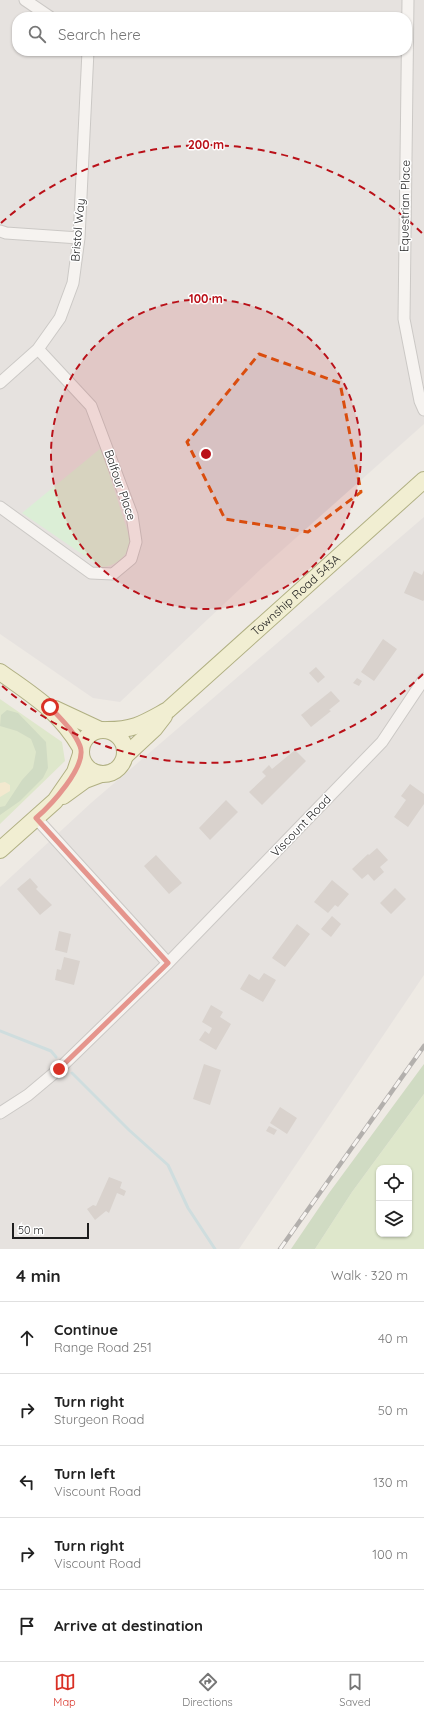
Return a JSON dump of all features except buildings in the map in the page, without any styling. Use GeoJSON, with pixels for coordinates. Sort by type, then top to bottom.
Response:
{"type":"FeatureCollection","features":[{"type":"Feature","properties":{"kind":"main road","name":"Township Road 543A"},"geometry":{"type":"LineString","coordinates":[[125,756],[154,729],[168,710],[424,480]]}},
{"type":"Feature","properties":{"kind":"main road"},"geometry":{"type":"LineString","coordinates":[[0,672],[50,707],[119,737],[125,749],[125,756],[114,771],[85,780],[72,792],[54,801]]}},
{"type":"Feature","properties":{"kind":"main road"},"geometry":{"type":"LineString","coordinates":[[50,707],[70,729],[81,751],[87,768],[101,774]]}},
{"type":"Feature","properties":{"kind":"main road","name":"Township Road 543A"},"geometry":{"type":"LineString","coordinates":[[103,730],[127,730],[143,724],[168,710]]}},
{"type":"Feature","properties":{"kind":"main road"},"geometry":{"type":"LineString","coordinates":[[0,850],[54,801],[75,772],[81,751],[88,736],[103,730]]}},
{"type":"Feature","properties":{"kind":"street"},"geometry":{"type":"LineString","coordinates":[[25,0],[43,12]]}},
{"type":"Feature","properties":{"kind":"street","name":"Equestrian Place"},"geometry":{"type":"LineString","coordinates":[[408,0],[408,12]]}},
{"type":"Feature","properties":{"kind":"street","name":"Bristol Way"},"geometry":{"type":"LineString","coordinates":[[0,383],[38,349],[60,318],[73,283],[79,238],[88,56]]}},
{"type":"Feature","properties":{"kind":"street","name":"Equestrian Place"},"geometry":{"type":"LineString","coordinates":[[407,56],[404,319],[420,401],[424,410]]}},
{"type":"Feature","properties":{"kind":"street"},"geometry":{"type":"LineString","coordinates":[[0,231],[6,233],[79,238]]}},
{"type":"Feature","properties":{"kind":"street","name":"Balfour Place"},"geometry":{"type":"LineString","coordinates":[[0,507],[91,573],[112,574],[131,559],[136,542],[132,515],[92,406],[38,349]]}},
{"type":"Feature","properties":{"kind":"street","name":"Viscount Road"},"geometry":{"type":"LineString","coordinates":[[0,1113],[28,1095],[59,1069],[168,963],[382,742],[424,679]]}},
{"type":"Feature","properties":{"kind":"street"},"geometry":{"type":"LineString","coordinates":[[36,818],[168,963]]}},
{"type":"Feature","properties":{"kind":"highlighted area"},"geometry":{"type":"Polygon","coordinates":[[[259,354],[340,383],[361,492],[308,532],[225,519],[187,442],[259,354]]]}},
{"type":"Feature","properties":{"kind":"shaded area"},"geometry":{"type":"Polygon","coordinates":[[[0,0],[424,0],[424,424],[262,568],[120,702],[93,698],[0,634],[0,0]]]}},
{"type":"Feature","properties":{"kind":"shaded area"},"geometry":{"type":"Polygon","coordinates":[[[424,517],[424,975],[239,1249],[0,1249],[0,887],[91,803],[424,517]]]}},
{"type":"Feature","properties":{"kind":"green space"},"geometry":{"type":"Polygon","coordinates":[[[101,448],[131,542],[127,552],[120,560],[111,565],[101,567],[22,513],[101,448]]]}},
{"type":"Feature","properties":{"kind":"green space"},"geometry":{"type":"Polygon","coordinates":[[[0,699],[62,742],[65,761],[0,824],[0,699]]]}},
{"type":"Feature","properties":{"kind":"green space"},"geometry":{"type":"Polygon","coordinates":[[[7,710],[18,713],[46,742],[48,768],[43,778],[20,801],[0,815],[0,807],[5,806],[22,780],[33,768],[36,752],[31,739],[17,731],[0,726],[1,715],[7,710]]]}},
{"type":"Feature","properties":{"kind":"green space"},"geometry":{"type":"Polygon","coordinates":[[[424,1064],[424,1094],[352,1192],[315,1249],[291,1249],[329,1193],[424,1064]]]}},
{"type":"Feature","properties":{"kind":"green space"},"geometry":{"type":"Polygon","coordinates":[[[424,1094],[424,1249],[315,1249],[352,1192],[424,1094]]]}},
{"type":"Feature","properties":{"kind":"sand"},"geometry":{"type":"Polygon","coordinates":[[[5,782],[10,785],[10,791],[0,797],[0,783],[5,782]]]}},
{"type":"Feature","properties":{"kind":"waterway"},"geometry":{"type":"LineString","coordinates":[[0,1031],[51,1051],[56,1057]]}},
{"type":"Feature","properties":{"kind":"waterway"},"geometry":{"type":"LineString","coordinates":[[72,1073],[129,1130],[168,1165],[188,1208],[215,1249]]}},
{"type":"Feature","properties":{"kind":"railway"},"geometry":{"type":"LineString","coordinates":[[280,1249],[424,1046]]}},
{"type":"Feature","properties":{"kind":"route"},"geometry":{"type":"LineString","coordinates":[[50,707],[70,729],[81,748],[81,754],[75,772],[54,801],[36,818],[168,963],[59,1069]]}}]}
